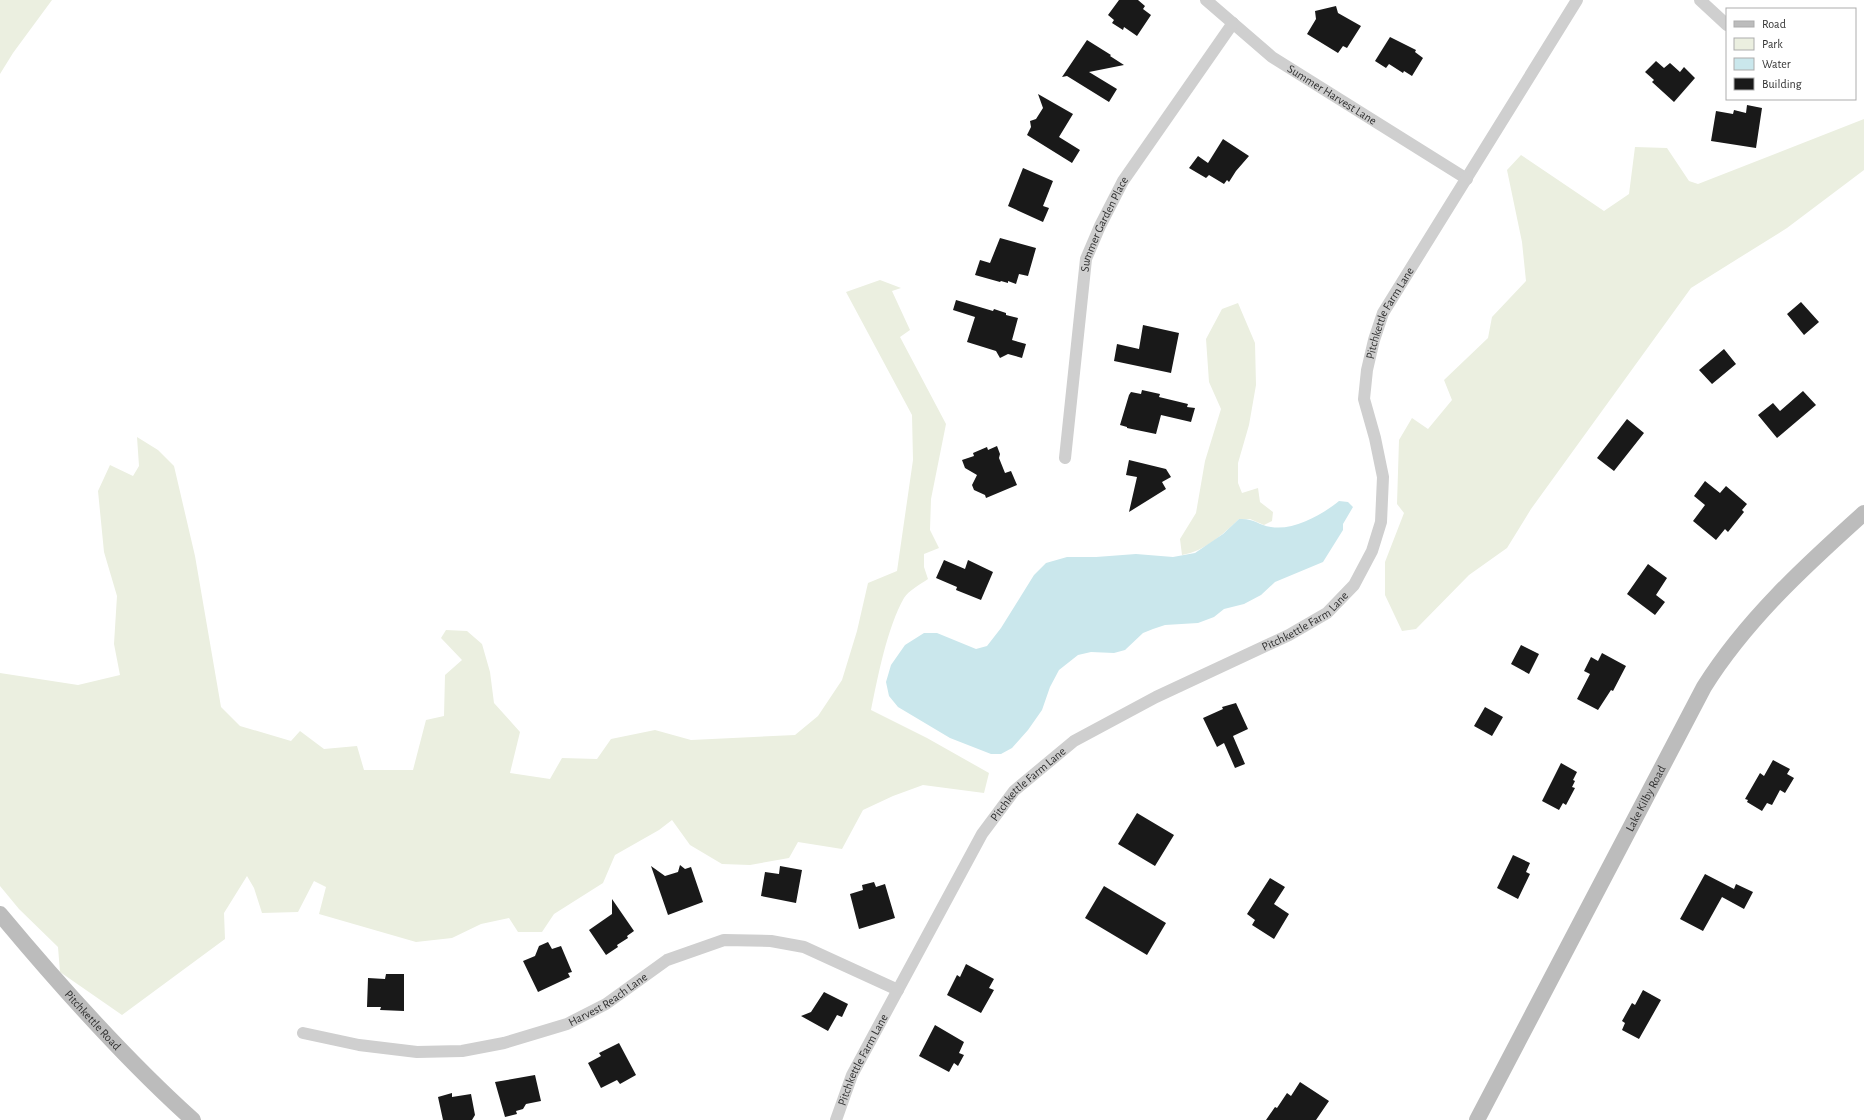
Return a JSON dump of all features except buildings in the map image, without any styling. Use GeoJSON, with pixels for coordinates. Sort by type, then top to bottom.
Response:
{"type":"FeatureCollection","features":[{"type":"Feature","properties":{"kind":"street","name":"Summer Harvest Lane"},"geometry":{"type":"LineString","coordinates":[[1206,0],[1272,57],[1466,179]]}},
{"type":"Feature","properties":{"kind":"street","name":"Pitchkettle Farm Lane"},"geometry":{"type":"LineString","coordinates":[[836,1120],[852,1076],[982,834],[1014,791],[1074,741],[1156,697],[1289,635],[1327,613],[1354,585],[1372,551],[1381,522],[1383,477],[1375,438],[1364,398],[1367,370],[1374,340],[1383,313],[1577,0]]}},
{"type":"Feature","properties":{"kind":"street"},"geometry":{"type":"LineString","coordinates":[[1700,0],[1726,24]]}},
{"type":"Feature","properties":{"kind":"street","name":"Summer Garden Place"},"geometry":{"type":"LineString","coordinates":[[1065,458],[1086,259],[1100,226],[1123,180],[1232,23]]}},
{"type":"Feature","properties":{"kind":"street","name":"Lake Kilby Road"},"geometry":{"type":"LineString","coordinates":[[1477,1120],[1704,687],[1721,660],[1741,634],[1810,562],[1864,513]]}},
{"type":"Feature","properties":{"kind":"street","name":"Pitchkettle Road"},"geometry":{"type":"LineString","coordinates":[[0,914],[120,1050],[161,1092],[193,1120]]}},
{"type":"Feature","properties":{"kind":"street","name":"Harvest Reach Lane"},"geometry":{"type":"LineString","coordinates":[[303,1033],[359,1045],[417,1052],[462,1051],[504,1043],[567,1024],[606,1004],[667,960],[724,940],[771,941],[804,947],[898,990]]}},
{"type":"Feature","properties":{"kind":"green space"},"geometry":{"type":"Polygon","coordinates":[[[0,0],[52,0],[13,53],[0,74],[0,0]]]}},
{"type":"Feature","properties":{"kind":"green space"},"geometry":{"type":"Polygon","coordinates":[[[1864,119],[1864,170],[1787,228],[1691,288],[1531,509],[1507,548],[1469,575],[1416,629],[1402,631],[1385,595],[1385,562],[1404,513],[1397,504],[1399,440],[1412,418],[1428,429],[1452,400],[1444,380],[1488,338],[1492,317],[1526,281],[1522,242],[1507,170],[1521,155],[1604,211],[1629,194],[1635,147],[1667,148],[1689,181],[1698,184],[1864,119]]]}},
{"type":"Feature","properties":{"kind":"green space"},"geometry":{"type":"Polygon","coordinates":[[[880,280],[901,288],[892,291],[910,330],[900,337],[946,424],[931,499],[930,530],[939,548],[924,554],[924,567],[928,579],[906,595],[898,610],[884,652],[871,710],[927,738],[989,773],[984,793],[923,785],[893,796],[863,810],[842,849],[798,842],[789,858],[750,865],[722,864],[690,845],[672,820],[659,830],[615,855],[603,883],[554,914],[542,932],[518,932],[509,918],[481,924],[452,938],[416,942],[319,914],[326,887],[314,881],[298,912],[262,913],[254,888],[247,876],[224,913],[225,939],[122,1015],[60,972],[58,947],[19,909],[0,886],[0,673],[78,685],[120,675],[114,644],[117,596],[104,552],[98,491],[110,465],[133,476],[139,466],[137,437],[158,450],[174,466],[195,556],[221,707],[240,726],[291,741],[300,731],[324,749],[357,746],[364,770],[413,770],[426,720],[444,716],[445,675],[462,660],[441,638],[446,630],[467,631],[482,644],[490,672],[494,703],[520,732],[510,773],[550,779],[562,758],[597,759],[611,739],[655,730],[691,740],[795,735],[818,716],[842,680],[857,631],[868,583],[897,571],[913,460],[912,415],[846,292],[880,280]]]}},
{"type":"Feature","properties":{"kind":"green space"},"geometry":{"type":"Polygon","coordinates":[[[1238,303],[1255,343],[1256,385],[1249,425],[1238,463],[1238,483],[1242,493],[1258,488],[1260,502],[1273,512],[1272,521],[1264,525],[1250,519],[1239,519],[1213,542],[1198,550],[1182,555],[1180,539],[1196,513],[1205,461],[1221,409],[1209,382],[1206,339],[1222,309],[1238,303]]]}},
{"type":"Feature","properties":{"kind":"water"},"geometry":{"type":"Polygon","coordinates":[[[1339,501],[1348,502],[1353,507],[1343,524],[1343,530],[1323,562],[1275,582],[1261,595],[1244,604],[1224,609],[1214,617],[1198,623],[1165,625],[1153,629],[1143,633],[1125,650],[1114,653],[1091,652],[1078,655],[1059,670],[1050,687],[1042,710],[1028,730],[1012,748],[1001,754],[991,754],[950,738],[898,707],[889,696],[886,682],[891,665],[905,645],[924,633],[937,633],[976,649],[987,646],[1001,628],[1034,575],[1046,563],[1067,557],[1096,557],[1136,554],[1173,557],[1195,553],[1223,534],[1239,519],[1280,528],[1298,524],[1317,516],[1339,501]]]}}]}
